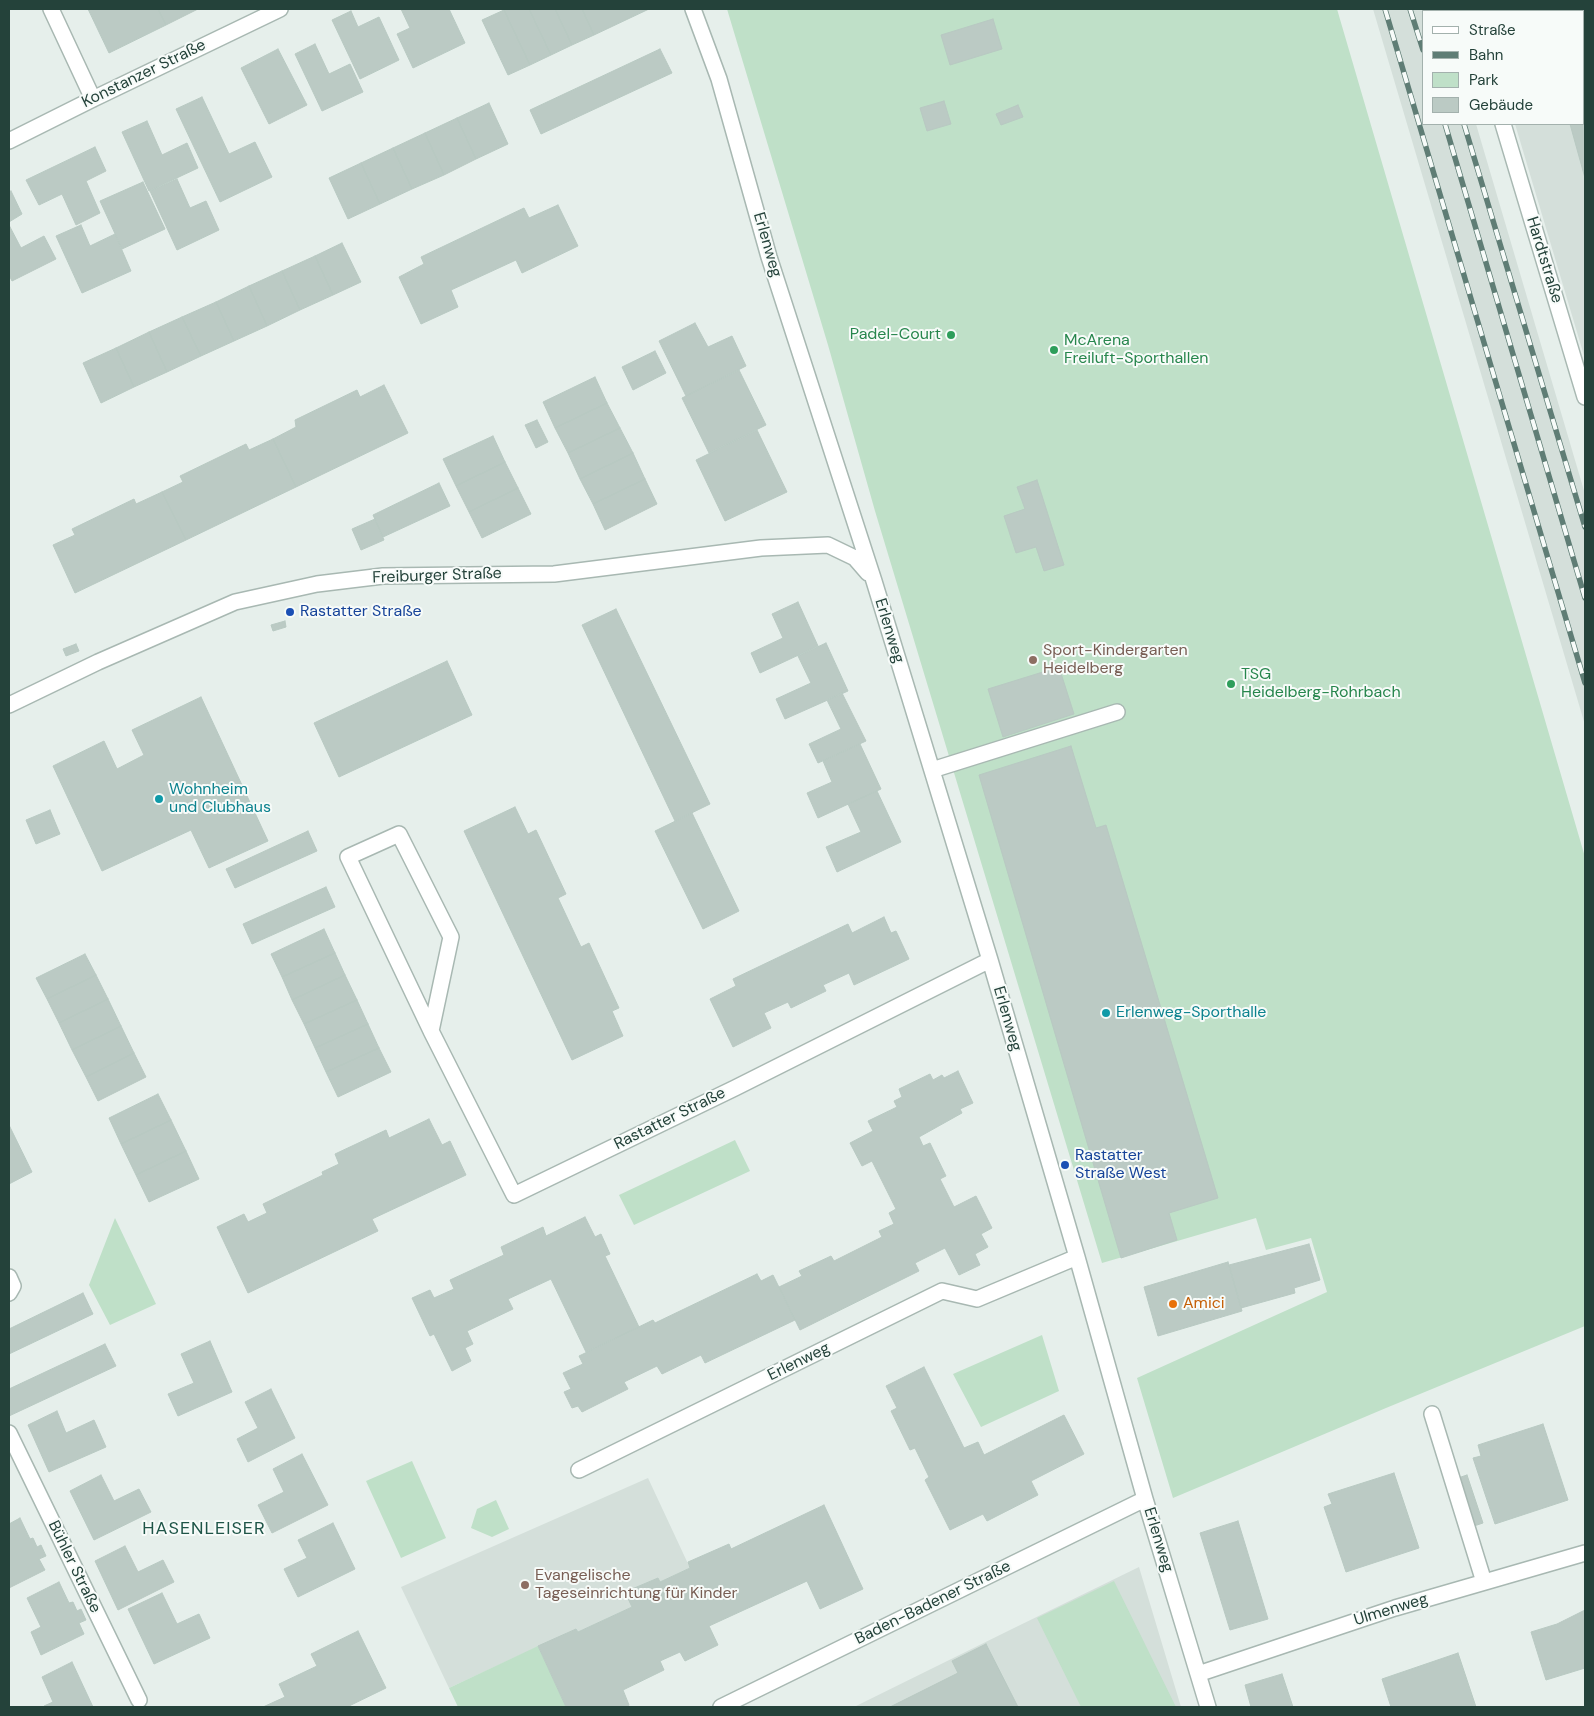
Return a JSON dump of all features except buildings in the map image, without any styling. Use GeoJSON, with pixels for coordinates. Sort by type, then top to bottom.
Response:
{"type":"FeatureCollection","features":[{"type":"Feature","properties":{"kind":"street"},"geometry":{"type":"LineString","coordinates":[[51,9],[93,99]]}},
{"type":"Feature","properties":{"kind":"street","name":"Konstanzer Straße"},"geometry":{"type":"LineString","coordinates":[[9,141],[280,9]]}},
{"type":"Feature","properties":{"kind":"street","name":"Erlenweg"},"geometry":{"type":"LineString","coordinates":[[693,9],[719,79],[770,257],[874,581],[990,960],[1077,1257],[1145,1499],[1208,1707]]}},
{"type":"Feature","properties":{"kind":"street","name":"Hardtstraße"},"geometry":{"type":"LineString","coordinates":[[1503,125],[1585,397]]}},
{"type":"Feature","properties":{"kind":"street","name":"Freiburger Straße"},"geometry":{"type":"LineString","coordinates":[[9,705],[98,662],[235,602],[317,584],[383,576],[554,574],[761,548],[828,545],[855,558],[874,581]]}},
{"type":"Feature","properties":{"kind":"street"},"geometry":{"type":"LineString","coordinates":[[932,770],[1118,712]]}},
{"type":"Feature","properties":{"kind":"street","name":"Rastatter Straße"},"geometry":{"type":"LineString","coordinates":[[431,1031],[451,937],[399,834],[348,857],[431,1031],[514,1196],[990,960]]}},
{"type":"Feature","properties":{"kind":"street","name":"Erlenweg"},"geometry":{"type":"LineString","coordinates":[[579,1470],[942,1291],[977,1299],[1077,1257]]}},
{"type":"Feature","properties":{"kind":"street"},"geometry":{"type":"LineString","coordinates":[[9,1277],[13,1286],[9,1294]]}},
{"type":"Feature","properties":{"kind":"street"},"geometry":{"type":"LineString","coordinates":[[1432,1414],[1484,1582]]}},
{"type":"Feature","properties":{"kind":"street","name":"Bühler Straße"},"geometry":{"type":"LineString","coordinates":[[9,1433],[139,1700]]}},
{"type":"Feature","properties":{"kind":"street","name":"Baden-Badener Straße"},"geometry":{"type":"LineString","coordinates":[[721,1707],[1145,1499]]}},
{"type":"Feature","properties":{"kind":"street","name":"Ulmenweg"},"geometry":{"type":"LineString","coordinates":[[1198,1674],[1326,1630],[1585,1553]]}},
{"type":"Feature","properties":{"kind":"shaded area"},"geometry":{"type":"Polygon","coordinates":[[[1373,9],[1443,9],[1422,10],[1422,125],[1476,125],[1585,494],[1585,725],[1373,9]]]}},
{"type":"Feature","properties":{"kind":"shaded area"},"geometry":{"type":"Polygon","coordinates":[[[1585,9],[1585,359],[1515,125],[1584,125],[1584,10],[1482,10],[1585,9]]]}},
{"type":"Feature","properties":{"kind":"shaded area","name":"Evangelische Tageseinrichtung für Kinder"},"geometry":{"type":"Polygon","coordinates":[[[648,1478],[690,1568],[660,1582],[658,1578],[626,1592],[632,1607],[578,1632],[576,1629],[449,1688],[401,1587],[648,1478]]]}},
{"type":"Feature","properties":{"kind":"shaded area"},"geometry":{"type":"Polygon","coordinates":[[[1139,1567],[1181,1707],[854,1707],[1012,1629],[1139,1567]]]}},
{"type":"Feature","properties":{"kind":"green space","name":"TSG Heidelberg-Rohrbach"},"geometry":{"type":"Polygon","coordinates":[[[727,9],[1337,9],[1585,857],[1585,1326],[1173,1498],[1137,1378],[1327,1292],[1311,1238],[1266,1250],[1256,1218],[1102,1263],[875,511],[828,345],[727,9]]]}},
{"type":"Feature","properties":{"kind":"green space"},"geometry":{"type":"Polygon","coordinates":[[[735,1140],[750,1171],[634,1225],[619,1195],[735,1140]]]}},
{"type":"Feature","properties":{"kind":"green space"},"geometry":{"type":"Polygon","coordinates":[[[115,1218],[156,1304],[110,1325],[89,1285],[115,1218]]]}},
{"type":"Feature","properties":{"kind":"green space"},"geometry":{"type":"Polygon","coordinates":[[[1042,1335],[1059,1391],[981,1427],[953,1374],[1042,1335]]]}},
{"type":"Feature","properties":{"kind":"green space"},"geometry":{"type":"Polygon","coordinates":[[[412,1461],[446,1538],[401,1558],[366,1481],[412,1461]]]}},
{"type":"Feature","properties":{"kind":"green space"},"geometry":{"type":"Polygon","coordinates":[[[496,1500],[509,1529],[492,1537],[471,1528],[477,1509],[496,1500]]]}},
{"type":"Feature","properties":{"kind":"green space"},"geometry":{"type":"Polygon","coordinates":[[[1114,1581],[1176,1707],[1081,1707],[1037,1618],[1114,1581]]]}},
{"type":"Feature","properties":{"kind":"green space"},"geometry":{"type":"Polygon","coordinates":[[[538,1646],[566,1707],[458,1707],[449,1688],[538,1646]]]}},
{"type":"Feature","properties":{"kind":"railway"},"geometry":{"type":"LineString","coordinates":[[1385,9],[1585,683]]}},
{"type":"Feature","properties":{"kind":"railway"},"geometry":{"type":"LineString","coordinates":[[1410,9],[1422,47]]}},
{"type":"Feature","properties":{"kind":"railway"},"geometry":{"type":"LineString","coordinates":[[1445,125],[1585,598]]}},
{"type":"Feature","properties":{"kind":"railway"},"geometry":{"type":"LineString","coordinates":[[1464,125],[1585,527]]}},
{"type":"Feature","properties":{"kind":"place","name":"Padel-Court"},"geometry":{"type":"Point","coordinates":[951,335]}},
{"type":"Feature","properties":{"kind":"place","name":"McArena Freiluft-Sporthallen"},"geometry":{"type":"Point","coordinates":[1054,350]}},
{"type":"Feature","properties":{"kind":"place","name":"Rastatter Straße"},"geometry":{"type":"Point","coordinates":[290,612]}},
{"type":"Feature","properties":{"kind":"place","name":"Sport-Kindergarten Heidelberg"},"geometry":{"type":"Point","coordinates":[1033,660]}},
{"type":"Feature","properties":{"kind":"place","name":"TSG Heidelberg-Rohrbach"},"geometry":{"type":"Point","coordinates":[1231,684]}},
{"type":"Feature","properties":{"kind":"place","name":"Wohnheim und Clubhaus"},"geometry":{"type":"Point","coordinates":[159,799]}},
{"type":"Feature","properties":{"kind":"place","name":"Erlenweg-Sporthalle"},"geometry":{"type":"Point","coordinates":[1106,1013]}},
{"type":"Feature","properties":{"kind":"place","name":"Rastatter Straße West"},"geometry":{"type":"Point","coordinates":[1065,1165]}},
{"type":"Feature","properties":{"kind":"place","name":"Amici"},"geometry":{"type":"Point","coordinates":[1173,1304]}},
{"type":"Feature","properties":{"kind":"place","name":"Evangelische Tageseinrichtung für Kinder"},"geometry":{"type":"Point","coordinates":[525,1585]}},
{"type":"Feature","properties":{"kind":"district","name":"HASENLEISER"},"geometry":{"type":"Point","coordinates":[204,1529]}}]}
